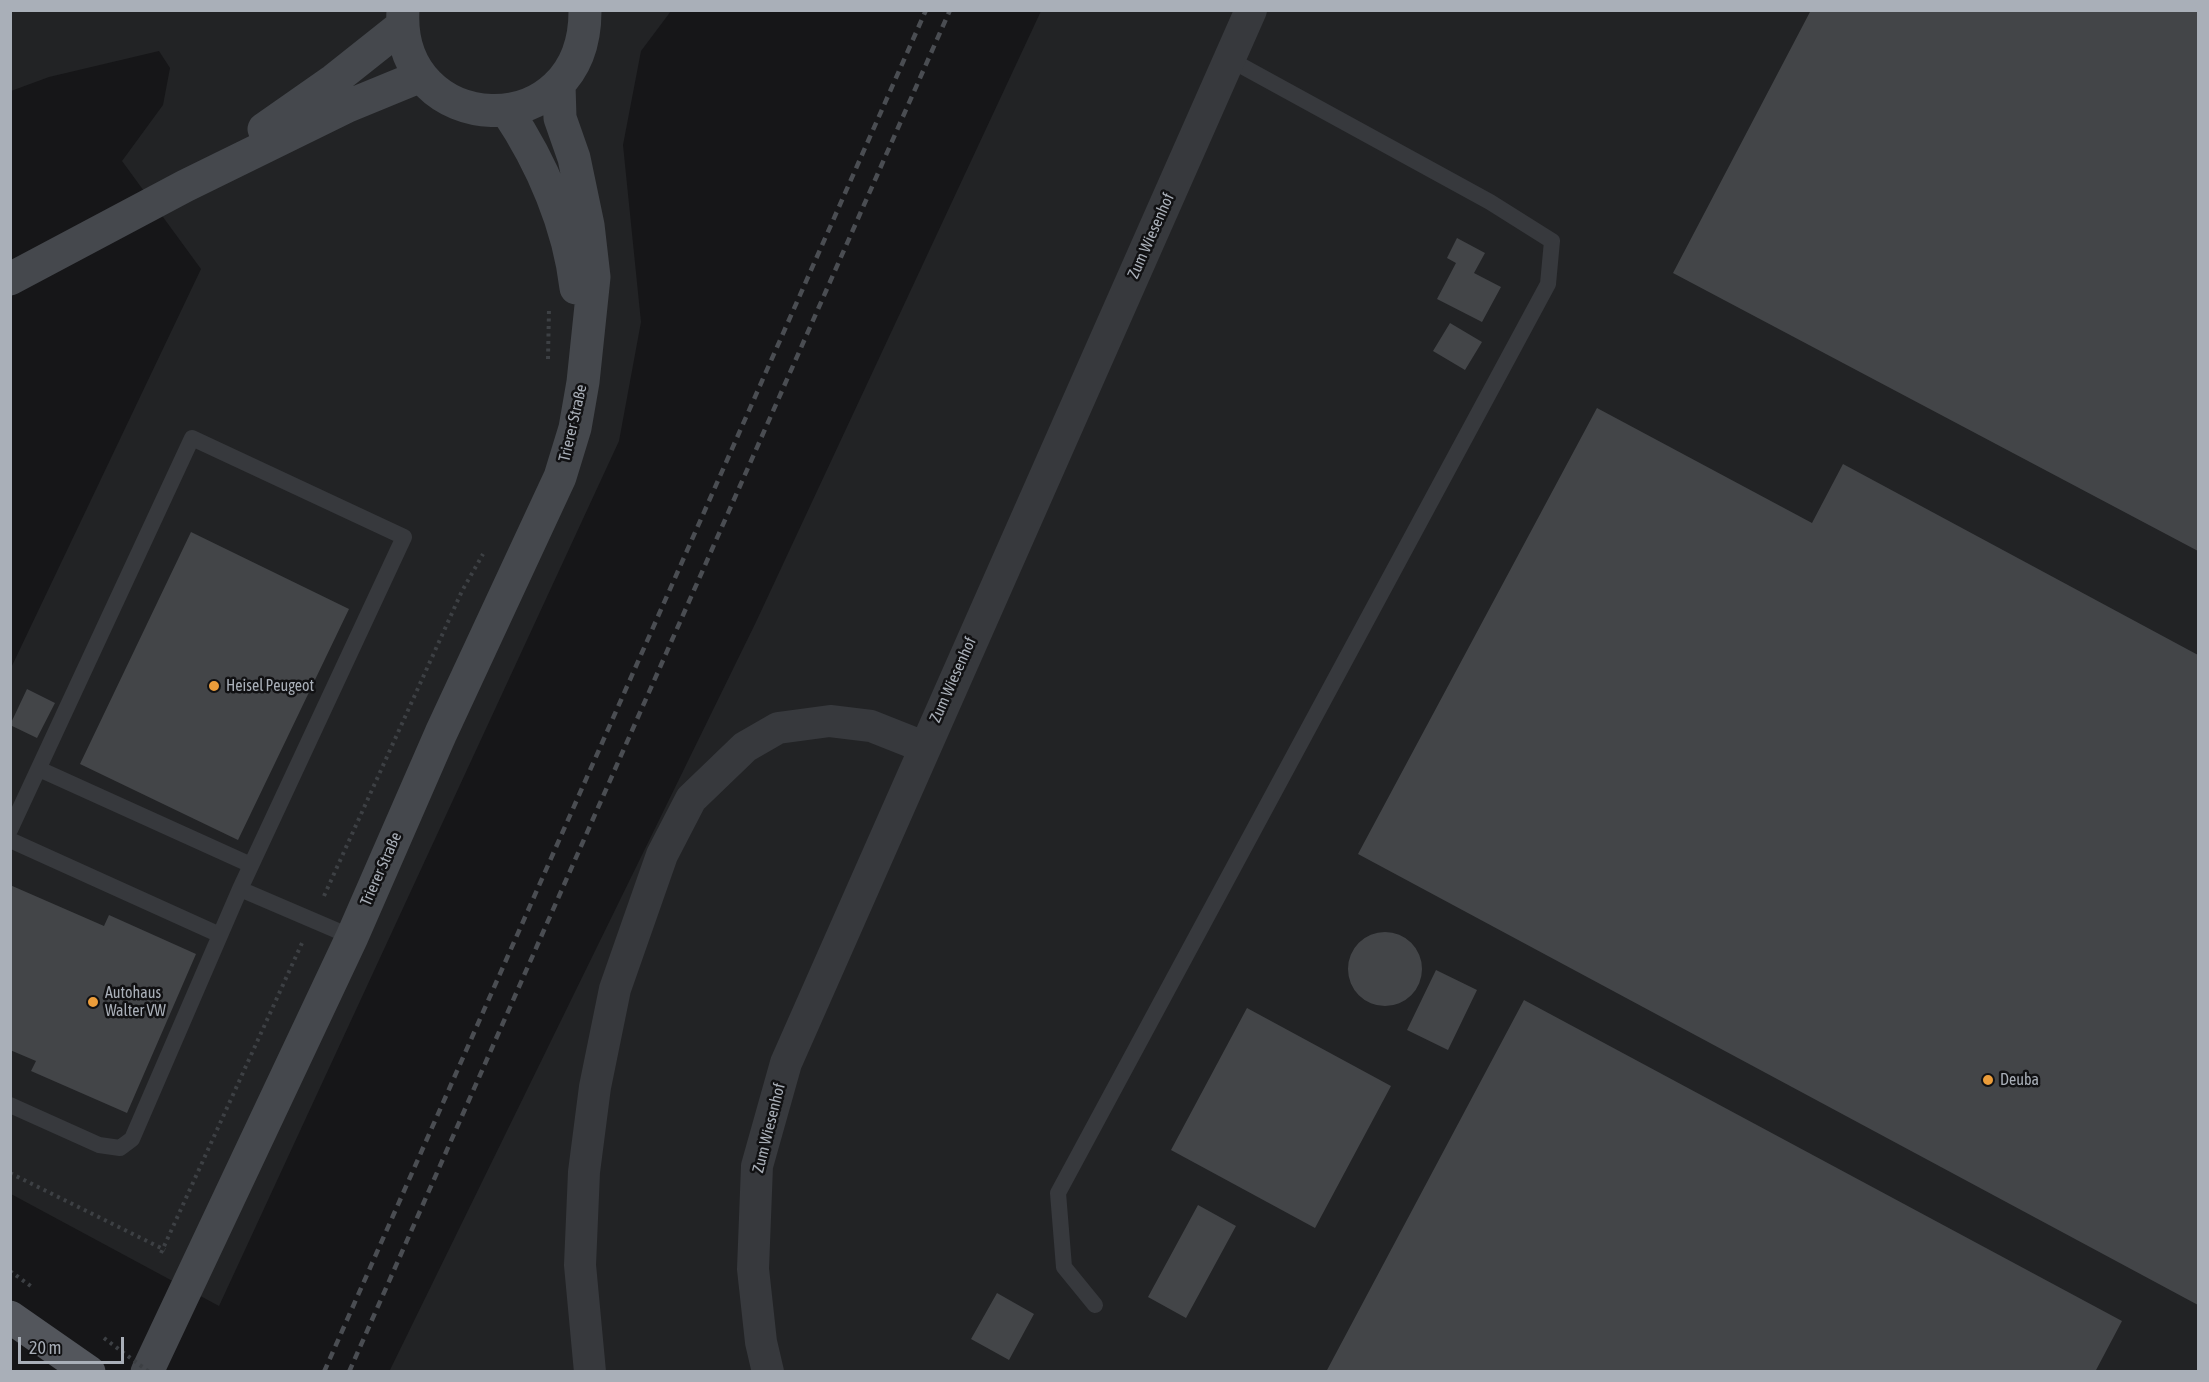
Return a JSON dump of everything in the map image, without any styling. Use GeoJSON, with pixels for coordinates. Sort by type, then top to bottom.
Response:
{"type":"FeatureCollection","features":[{"type":"Feature","properties":{"kind":"main road"},"geometry":{"type":"LineString","coordinates":[[10,1317],[86,1369]]}},
{"type":"Feature","properties":{"kind":"street"},"geometry":{"type":"LineString","coordinates":[[402,18],[408,52],[421,76],[438,93],[459,105],[483,111],[507,111],[535,102],[559,85],[576,62],[585,34],[585,10]]}},
{"type":"Feature","properties":{"kind":"street","name":"Zum Wiesenhof"},"geometry":{"type":"LineString","coordinates":[[768,1371],[761,1342],[753,1269],[757,1166],[786,1063],[1251,10]]}},
{"type":"Feature","properties":{"kind":"street"},"geometry":{"type":"LineString","coordinates":[[185,186],[334,80],[402,18]]}},
{"type":"Feature","properties":{"kind":"street"},"geometry":{"type":"LineString","coordinates":[[10,279],[185,186],[348,106],[421,76]]}},
{"type":"Feature","properties":{"kind":"street","name":"Trierer Straße"},"geometry":{"type":"LineString","coordinates":[[148,1371],[195,1265],[352,937],[441,733],[560,477],[576,428],[584,382],[594,277],[574,158],[560,118],[559,85]]}},
{"type":"Feature","properties":{"kind":"street","name":"Trierer Straße"},"geometry":{"type":"LineString","coordinates":[[507,111],[540,168],[557,211],[575,274],[585,356]]}},
{"type":"Feature","properties":{"kind":"street"},"geometry":{"type":"LineString","coordinates":[[590,1371],[580,1265],[584,1172],[595,1087],[615,989],[662,855],[691,799],[746,747],[778,728],[830,721],[871,726],[924,747]]}},
{"type":"Feature","properties":{"kind":"lane"},"geometry":{"type":"LineString","coordinates":[[1095,1305],[1064,1267],[1058,1193],[1548,284],[1552,241],[1490,202],[1229,59]]}},
{"type":"Feature","properties":{"kind":"lane"},"geometry":{"type":"LineString","coordinates":[[10,830],[192,438],[404,537],[240,889],[132,1138],[120,1148],[99,1145],[10,1105]]}},
{"type":"Feature","properties":{"kind":"lane"},"geometry":{"type":"LineString","coordinates":[[39,769],[251,865]]}},
{"type":"Feature","properties":{"kind":"lane"},"geometry":{"type":"LineString","coordinates":[[10,840],[220,935]]}},
{"type":"Feature","properties":{"kind":"lane"},"geometry":{"type":"LineString","coordinates":[[240,889],[352,937]]}},
{"type":"Feature","properties":{"kind":"path"},"geometry":{"type":"LineString","coordinates":[[547,299],[548,370]]}},
{"type":"Feature","properties":{"kind":"path"},"geometry":{"type":"LineString","coordinates":[[159,1259],[462,591],[488,545]]}},
{"type":"Feature","properties":{"kind":"path"},"geometry":{"type":"LineString","coordinates":[[10,1173],[195,1265]]}},
{"type":"Feature","properties":{"kind":"path"},"geometry":{"type":"LineString","coordinates":[[104,1338],[148,1371]]}},
{"type":"Feature","properties":{"kind":"path"},"geometry":{"type":"LineString","coordinates":[[117,1351],[122,1341]]}},
{"type":"Feature","properties":{"kind":"shaded area"},"geometry":{"type":"Polygon","coordinates":[[[11,11],[671,11],[641,51],[623,145],[641,322],[619,441],[219,1306],[11,1194],[10,670],[201,269],[122,161],[163,105],[170,68],[159,51],[49,77],[11,91],[11,11]]]}},
{"type":"Feature","properties":{"kind":"shaded area"},"geometry":{"type":"Polygon","coordinates":[[[1041,11],[2198,11],[2198,1371],[389,1372],[756,622],[1041,11]]]}},
{"type":"Feature","properties":{"kind":"building"},"geometry":{"type":"Polygon","coordinates":[[[1811,10],[2198,10],[2198,551],[1673,273],[1811,10]]]}},
{"type":"Feature","properties":{"kind":"building"},"geometry":{"type":"Polygon","coordinates":[[[1457,238],[1485,253],[1474,273],[1501,287],[1482,322],[1437,299],[1456,263],[1447,258],[1457,238]]]}},
{"type":"Feature","properties":{"kind":"building"},"geometry":{"type":"Polygon","coordinates":[[[1450,323],[1482,342],[1465,370],[1433,351],[1450,323]]]}},
{"type":"Feature","properties":{"kind":"building","name":"Deuba"},"geometry":{"type":"Polygon","coordinates":[[[1597,408],[1812,523],[1843,464],[2198,655],[2198,1305],[1358,854],[1597,408]]]}},
{"type":"Feature","properties":{"kind":"building","name":"Heisel Peugeot"},"geometry":{"type":"Polygon","coordinates":[[[191,532],[349,609],[238,840],[80,764],[191,532]]]}},
{"type":"Feature","properties":{"kind":"building"},"geometry":{"type":"Polygon","coordinates":[[[27,689],[55,703],[37,738],[10,725],[27,689]]]}},
{"type":"Feature","properties":{"kind":"building","name":"Autohaus Walter VW"},"geometry":{"type":"Polygon","coordinates":[[[10,885],[104,926],[109,915],[196,954],[127,1113],[31,1071],[36,1061],[10,1050],[10,885]]]}},
{"type":"Feature","properties":{"kind":"building"},"geometry":{"type":"Polygon","coordinates":[[[1385,932],[1406,938],[1416,948],[1422,969],[1416,990],[1406,1000],[1385,1006],[1364,1000],[1354,990],[1348,969],[1354,948],[1364,938],[1385,932]]]}},
{"type":"Feature","properties":{"kind":"building"},"geometry":{"type":"Polygon","coordinates":[[[1436,970],[1477,990],[1448,1050],[1407,1030],[1436,970]]]}},
{"type":"Feature","properties":{"kind":"building"},"geometry":{"type":"Polygon","coordinates":[[[1524,1000],[2122,1321],[2095,1372],[1326,1372],[1524,1000]]]}},
{"type":"Feature","properties":{"kind":"building"},"geometry":{"type":"Polygon","coordinates":[[[1247,1008],[1391,1086],[1315,1228],[1171,1150],[1247,1008]]]}},
{"type":"Feature","properties":{"kind":"building"},"geometry":{"type":"Polygon","coordinates":[[[1198,1205],[1236,1226],[1186,1318],[1148,1297],[1198,1205]]]}},
{"type":"Feature","properties":{"kind":"building"},"geometry":{"type":"Polygon","coordinates":[[[997,1293],[1034,1314],[1009,1360],[971,1339],[997,1293]]]}},
{"type":"Feature","properties":{"kind":"railway"},"geometry":{"type":"LineString","coordinates":[[324,1372],[926,10]]}},
{"type":"Feature","properties":{"kind":"railway"},"geometry":{"type":"LineString","coordinates":[[349,1372],[950,10]]}},
{"type":"Feature","properties":{"kind":"place","name":"Heisel Peugeot"},"geometry":{"type":"Point","coordinates":[214,686]}},
{"type":"Feature","properties":{"kind":"place","name":"Autohaus Walter VW"},"geometry":{"type":"Point","coordinates":[93,1002]}},
{"type":"Feature","properties":{"kind":"place","name":"Deuba"},"geometry":{"type":"Point","coordinates":[1988,1080]}}]}
